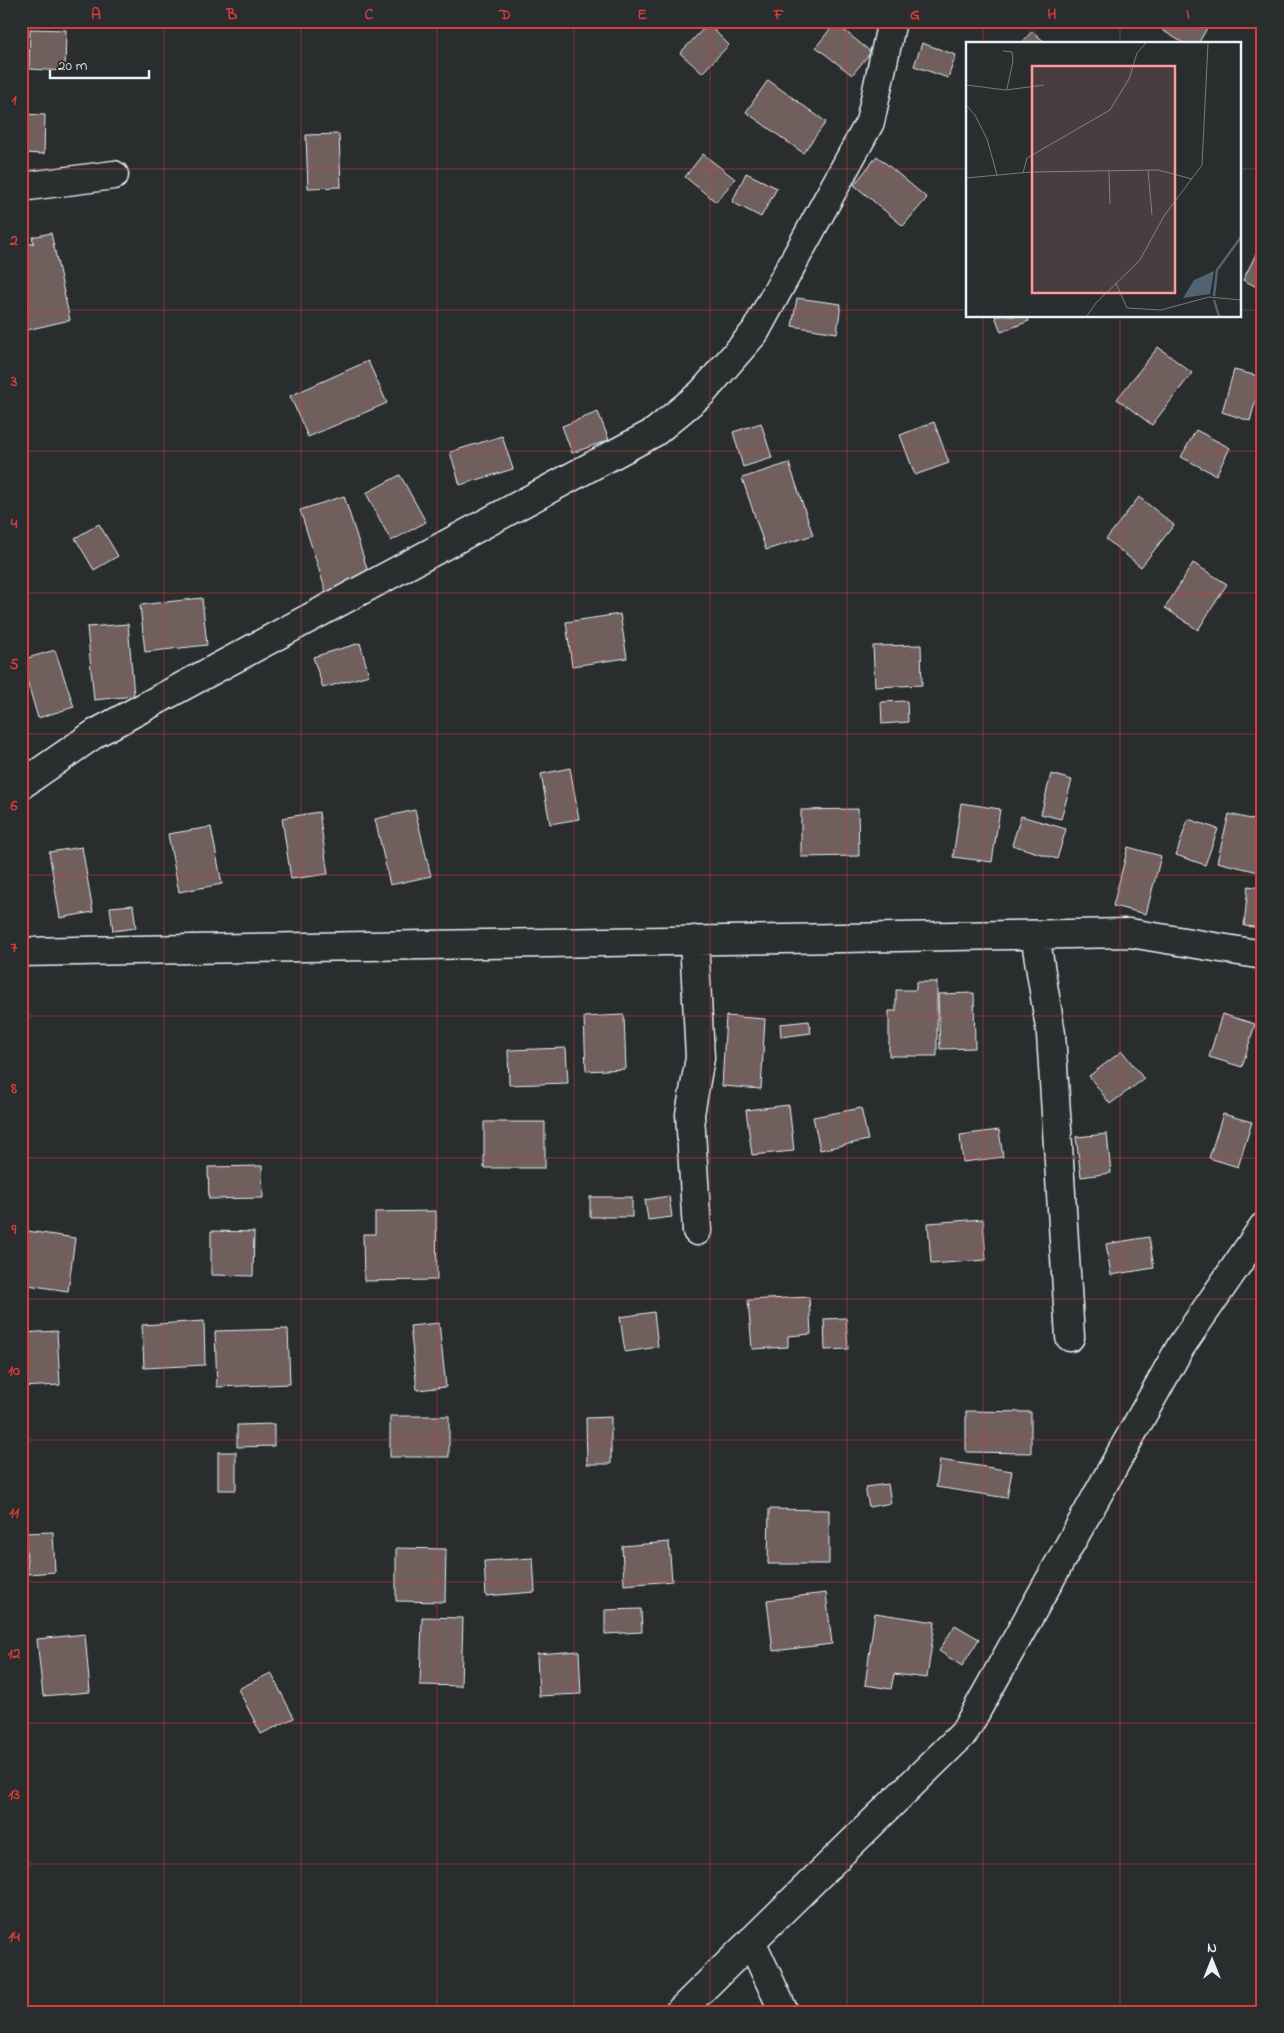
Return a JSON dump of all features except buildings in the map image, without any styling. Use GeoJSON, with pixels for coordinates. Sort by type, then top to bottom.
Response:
{"type":"FeatureCollection","features":[{"type":"Feature","properties":{"kind":"street"},"geometry":{"type":"LineString","coordinates":[[21,785],[96,733],[655,432],[702,393],[755,332],[870,122],[892,21]]}},
{"type":"Feature","properties":{"kind":"street"},"geometry":{"type":"LineString","coordinates":[[21,187],[114,175]]}},
{"type":"Feature","properties":{"kind":"street"},"geometry":{"type":"LineString","coordinates":[[21,952],[1130,933],[1263,955]]}},
{"type":"Feature","properties":{"kind":"street"},"geometry":{"type":"LineString","coordinates":[[1035,934],[1051,1034],[1070,1337]]}},
{"type":"Feature","properties":{"kind":"street"},"geometry":{"type":"LineString","coordinates":[[694,940],[700,1058],[690,1114],[697,1231]]}},
{"type":"Feature","properties":{"kind":"street"},"geometry":{"type":"LineString","coordinates":[[679,2012],[964,1733],[1181,1346],[1263,1227]]}},
{"type":"Feature","properties":{"kind":"street"},"geometry":{"type":"LineString","coordinates":[[751,1941],[784,2012]]}}]}
